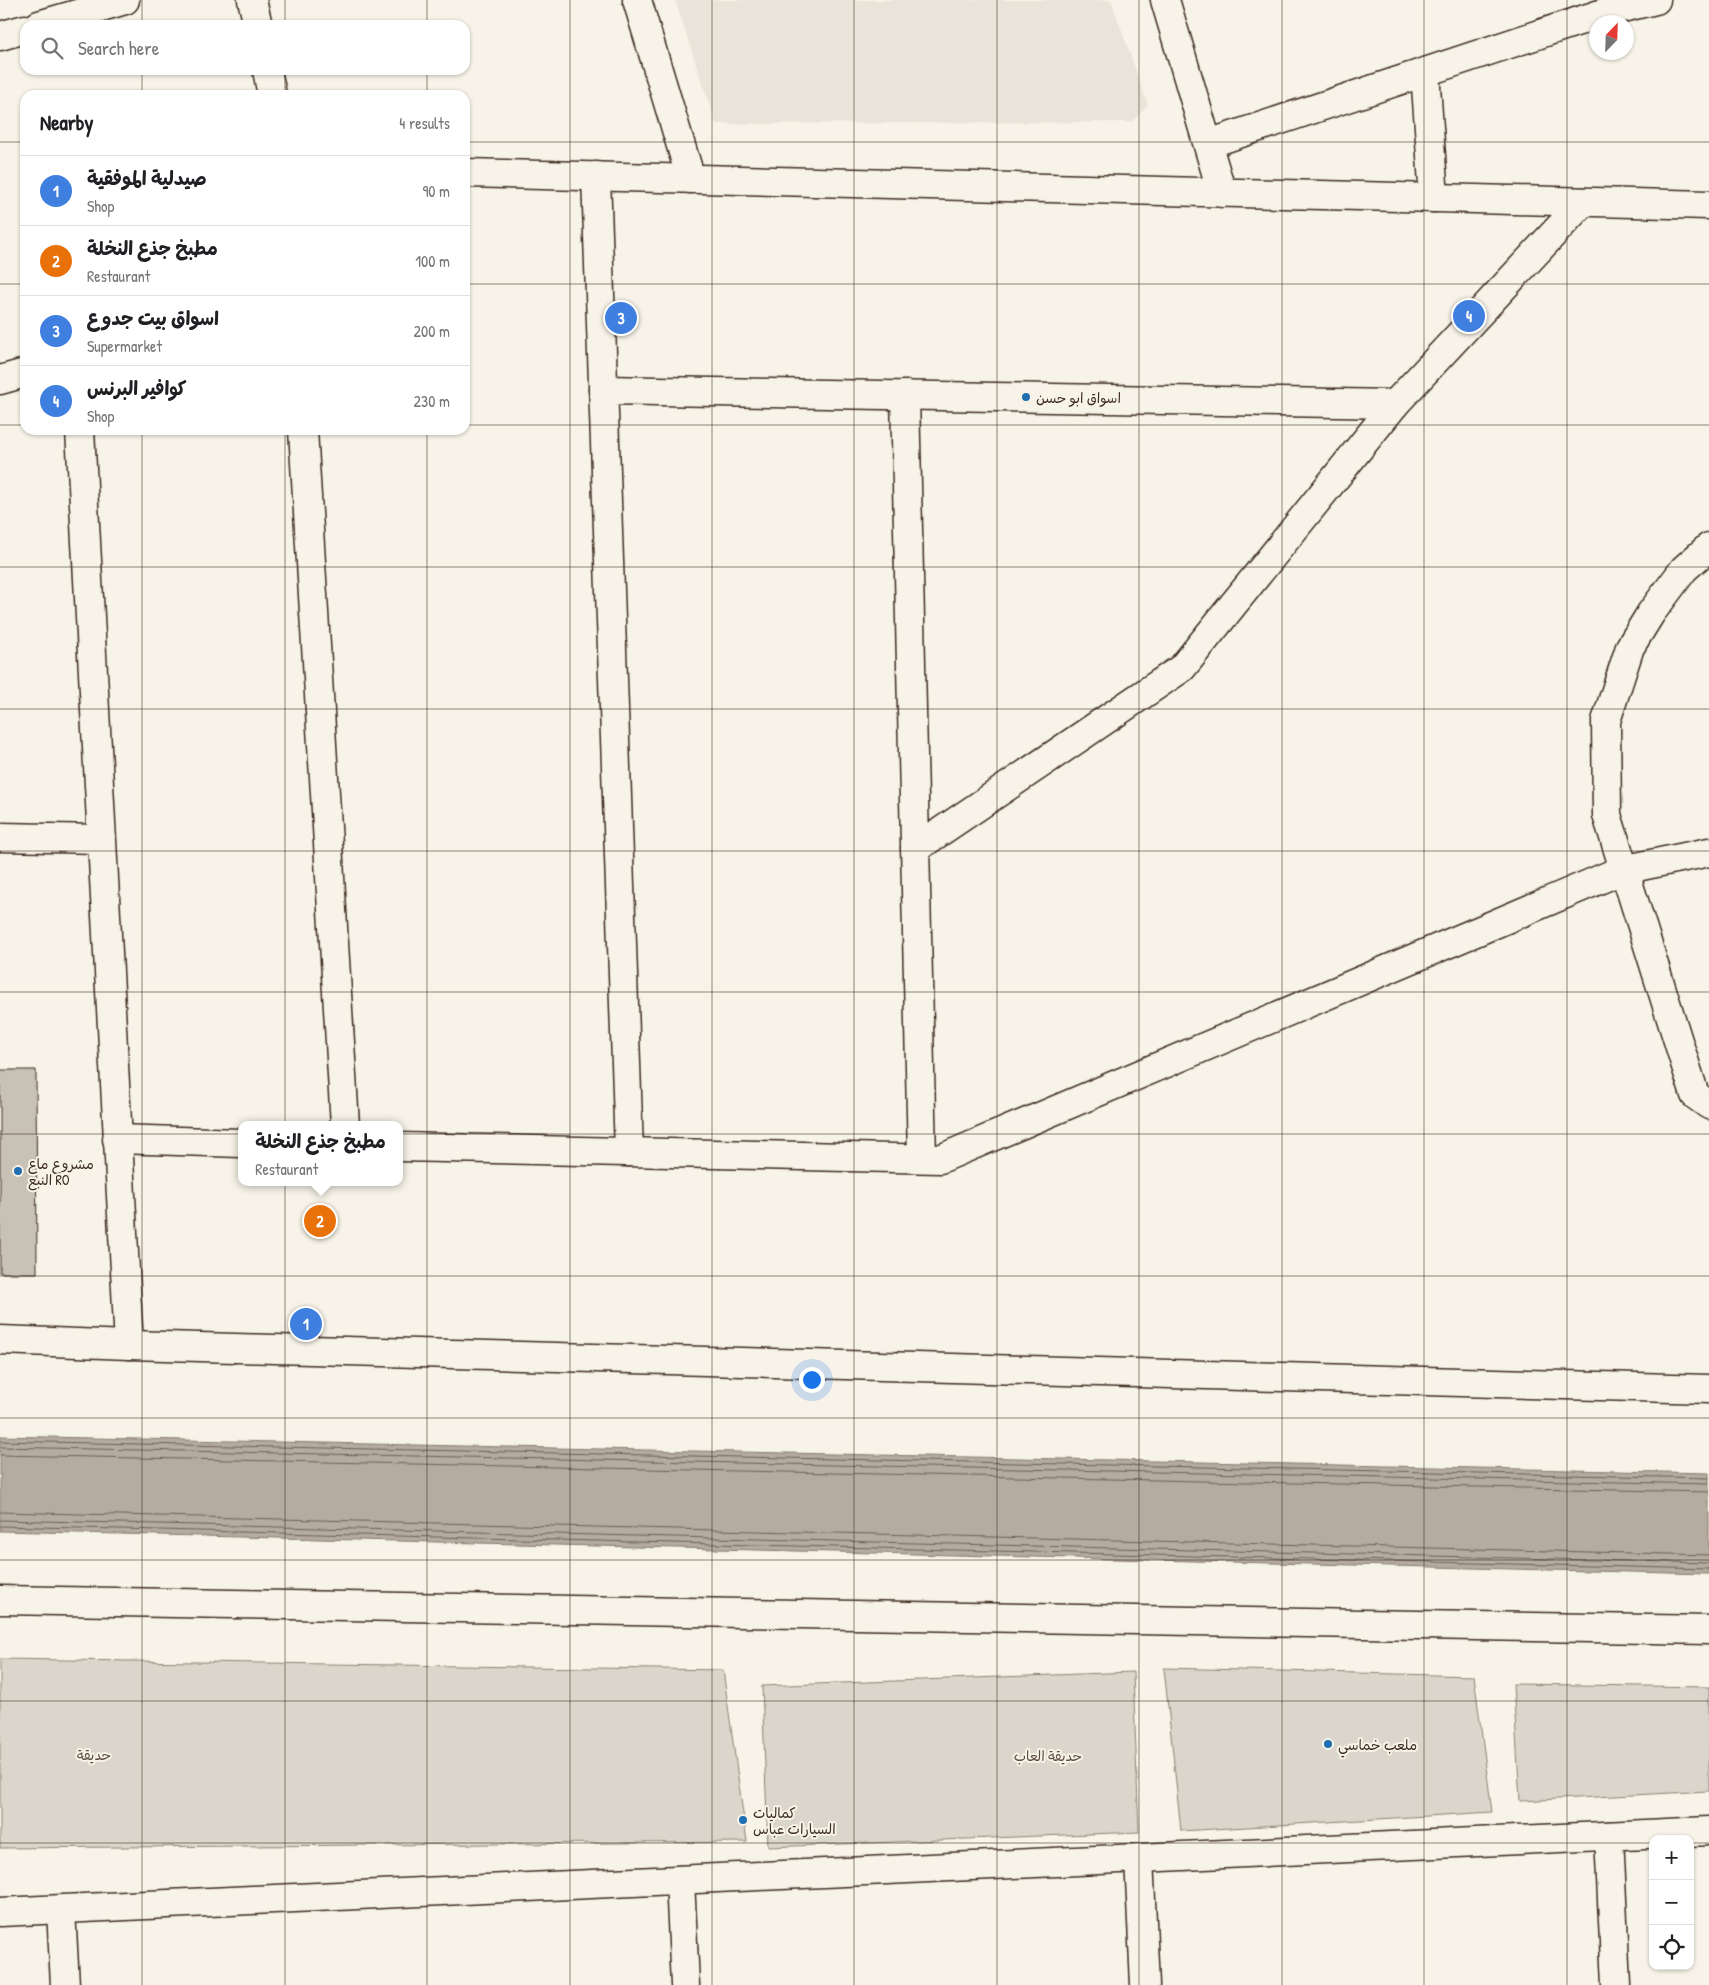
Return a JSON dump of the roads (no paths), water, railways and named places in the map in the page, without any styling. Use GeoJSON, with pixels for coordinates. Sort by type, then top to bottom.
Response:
{"type":"FeatureCollection","features":[{"type":"Feature","properties":{"kind":"street"},"geometry":{"type":"LineString","coordinates":[[56,20],[125,0]]}},
{"type":"Feature","properties":{"kind":"street"},"geometry":{"type":"LineString","coordinates":[[252,0],[257,20]]}},
{"type":"Feature","properties":{"kind":"street"},"geometry":{"type":"LineString","coordinates":[[637,0],[691,178]]}},
{"type":"Feature","properties":{"kind":"street"},"geometry":{"type":"LineString","coordinates":[[1165,0],[1222,193]]}},
{"type":"Feature","properties":{"kind":"street"},"geometry":{"type":"LineString","coordinates":[[1208,144],[1425,72],[1604,6],[1656,0]]}},
{"type":"Feature","properties":{"kind":"street"},"geometry":{"type":"LineString","coordinates":[[0,36],[20,30]]}},
{"type":"Feature","properties":{"kind":"street"},"geometry":{"type":"LineString","coordinates":[[1425,72],[1434,198]]}},
{"type":"Feature","properties":{"kind":"street"},"geometry":{"type":"LineString","coordinates":[[268,75],[271,90]]}},
{"type":"Feature","properties":{"kind":"street"},"geometry":{"type":"LineString","coordinates":[[470,173],[1709,205]]}},
{"type":"Feature","properties":{"kind":"street"},"geometry":{"type":"LineString","coordinates":[[596,176],[630,1152]]}},
{"type":"Feature","properties":{"kind":"street"},"geometry":{"type":"LineString","coordinates":[[915,849],[1182,668],[1395,404],[1583,202]]}},
{"type":"Feature","properties":{"kind":"street"},"geometry":{"type":"LineString","coordinates":[[0,380],[20,374]]}},
{"type":"Feature","properties":{"kind":"street"},"geometry":{"type":"LineString","coordinates":[[603,390],[1395,404]]}},
{"type":"Feature","properties":{"kind":"street"},"geometry":{"type":"LineString","coordinates":[[905,395],[922,1158]]}},
{"type":"Feature","properties":{"kind":"street"},"geometry":{"type":"LineString","coordinates":[[80,435],[129,1346]]}},
{"type":"Feature","properties":{"kind":"street"},"geometry":{"type":"LineString","coordinates":[[303,435],[345,1121]]}},
{"type":"Feature","properties":{"kind":"street"},"geometry":{"type":"LineString","coordinates":[[1709,547],[1684,569],[1630,647],[1606,721],[1607,815],[1622,870],[1695,1095],[1709,1105]]}},
{"type":"Feature","properties":{"kind":"street"},"geometry":{"type":"LineString","coordinates":[[0,837],[101,839]]}},
{"type":"Feature","properties":{"kind":"street"},"geometry":{"type":"LineString","coordinates":[[403,1147],[940,1159],[1622,870],[1709,852]]}},
{"type":"Feature","properties":{"kind":"street"},"geometry":{"type":"LineString","coordinates":[[117,1138],[238,1142]]}},
{"type":"Feature","properties":{"kind":"street"},"geometry":{"type":"LineString","coordinates":[[0,1340],[129,1346],[1709,1389]]}},
{"type":"Feature","properties":{"kind":"street"},"geometry":{"type":"LineString","coordinates":[[0,1600],[1709,1630]]}},
{"type":"Feature","properties":{"kind":"street"},"geometry":{"type":"LineString","coordinates":[[0,1912],[1709,1831]]}},
{"type":"Feature","properties":{"kind":"street"},"geometry":{"type":"LineString","coordinates":[[1609,1836],[1616,1985]]}},
{"type":"Feature","properties":{"kind":"street"},"geometry":{"type":"LineString","coordinates":[[1139,1858],[1145,1985]]}},
{"type":"Feature","properties":{"kind":"street"},"geometry":{"type":"LineString","coordinates":[[680,1880],[685,1985]]}},
{"type":"Feature","properties":{"kind":"street"},"geometry":{"type":"LineString","coordinates":[[61,1910],[65,1985]]}},
{"type":"Feature","properties":{"kind":"water"},"geometry":{"type":"Polygon","coordinates":[[[0,1436],[1709,1473],[1709,1574],[0,1531],[0,1436]]]}},
{"type":"Feature","properties":{"kind":"place","name":"كوافير البرنس"},"geometry":{"type":"Point","coordinates":[1469,316]}},
{"type":"Feature","properties":{"kind":"place","name":"اسواق بيت جدوع"},"geometry":{"type":"Point","coordinates":[621,318]}},
{"type":"Feature","properties":{"kind":"place","name":"اسواق ابو حسن"},"geometry":{"type":"Point","coordinates":[1026,397]}},
{"type":"Feature","properties":{"kind":"place","name":"مشروع ماع النبع RO"},"geometry":{"type":"Point","coordinates":[18,1171]}},
{"type":"Feature","properties":{"kind":"place","name":"مطبخ جذع النخلة"},"geometry":{"type":"Point","coordinates":[320,1221]}},
{"type":"Feature","properties":{"kind":"place","name":"صيدلية الموفقية"},"geometry":{"type":"Point","coordinates":[306,1324]}},
{"type":"Feature","properties":{"kind":"place","name":"ملعب خماسي"},"geometry":{"type":"Point","coordinates":[1328,1744]}},
{"type":"Feature","properties":{"kind":"place","name":"كماليات السيارات عباس"},"geometry":{"type":"Point","coordinates":[743,1820]}},
{"type":"Feature","properties":{"kind":"park label","name":"حديقة"},"geometry":{"type":"Point","coordinates":[94,1754]}},
{"type":"Feature","properties":{"kind":"park label","name":"حديقة العاب"},"geometry":{"type":"Point","coordinates":[1048,1755]}}]}
